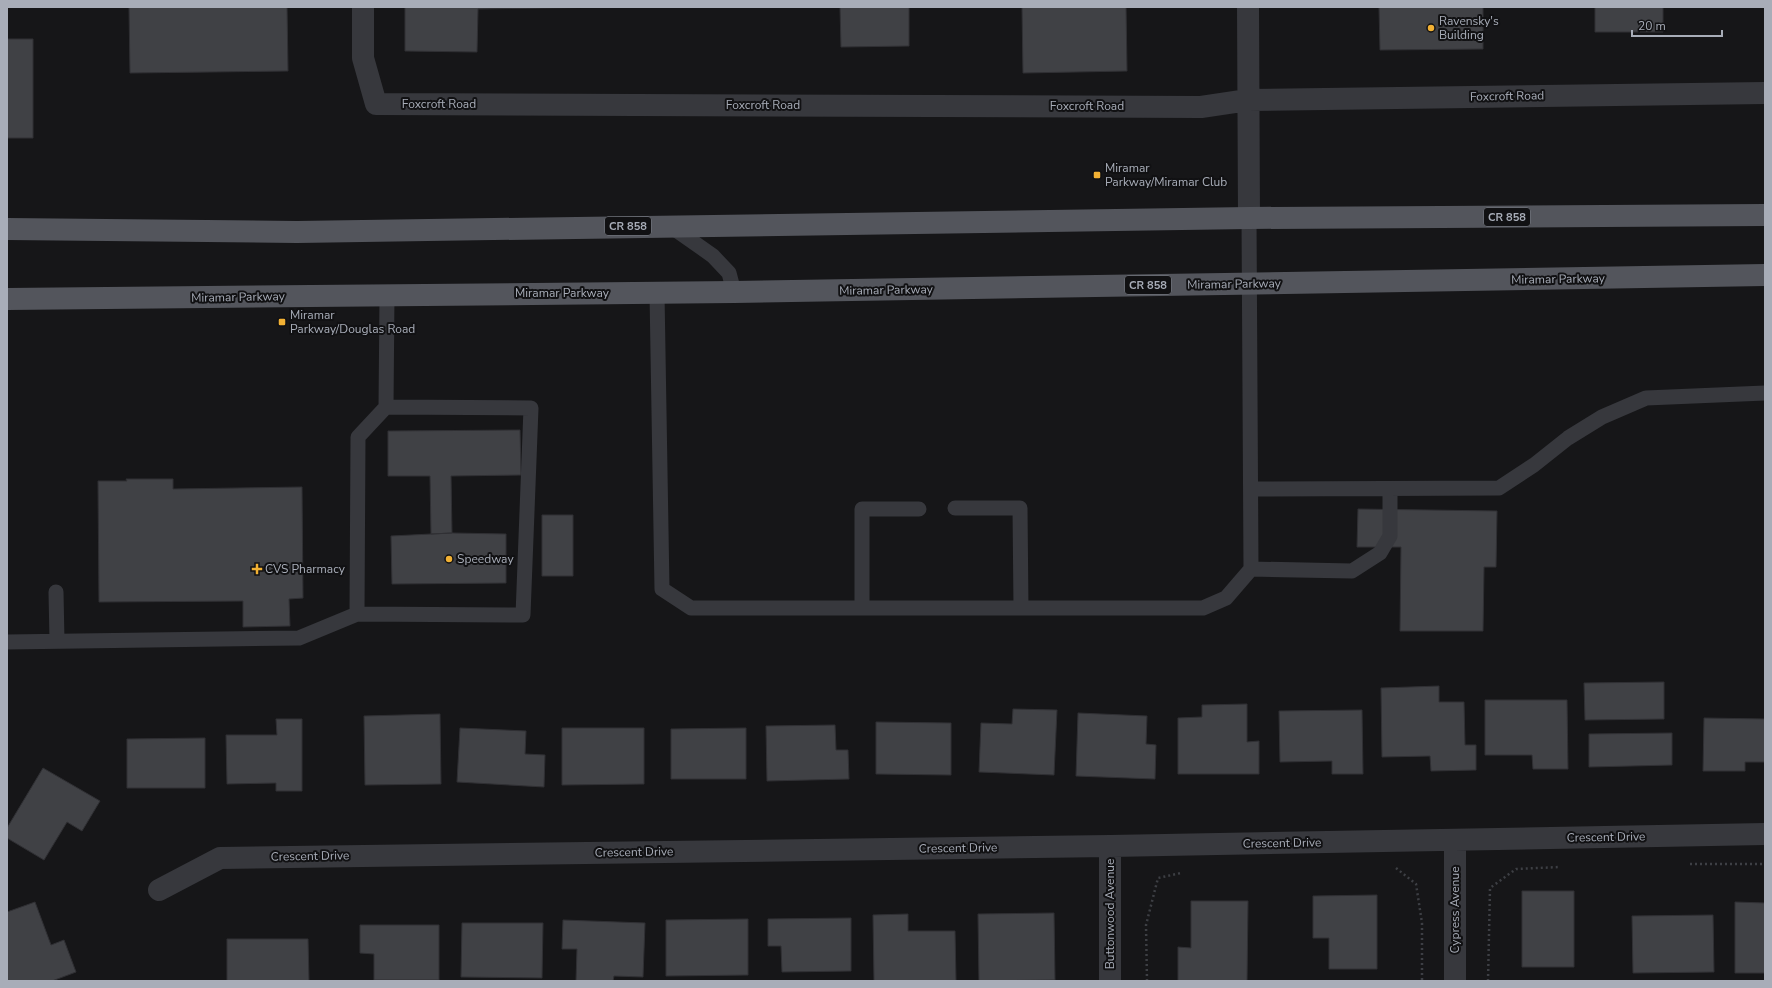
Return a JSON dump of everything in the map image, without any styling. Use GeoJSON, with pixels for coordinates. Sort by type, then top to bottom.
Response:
{"type":"FeatureCollection","features":[{"type":"Feature","properties":{"kind":"main road","name":"CR 858"},"geometry":{"type":"LineString","coordinates":[[7,229],[297,232],[669,225],[1249,218],[1765,215]]}},
{"type":"Feature","properties":{"kind":"main road","name":"Miramar Parkway"},"geometry":{"type":"LineString","coordinates":[[7,299],[734,292],[1765,275]]}},
{"type":"Feature","properties":{"kind":"street","name":"Foxcroft Road"},"geometry":{"type":"LineString","coordinates":[[363,7],[363,58],[376,104],[1202,107],[1248,100],[1765,93]]}},
{"type":"Feature","properties":{"kind":"street"},"geometry":{"type":"LineString","coordinates":[[1248,7],[1249,218]]}},
{"type":"Feature","properties":{"kind":"street","name":"Crescent Drive"},"geometry":{"type":"LineString","coordinates":[[159,890],[220,858],[1110,846],[1765,834]]}},
{"type":"Feature","properties":{"kind":"street","name":"Cypress Avenue"},"geometry":{"type":"LineString","coordinates":[[1455,840],[1455,981]]}},
{"type":"Feature","properties":{"kind":"street","name":"Buttonwood Avenue"},"geometry":{"type":"LineString","coordinates":[[1110,846],[1110,981]]}},
{"type":"Feature","properties":{"kind":"lane"},"geometry":{"type":"LineString","coordinates":[[656,293],[662,589],[691,608],[1203,608],[1226,598],[1251,569],[1252,489],[1249,218]]}},
{"type":"Feature","properties":{"kind":"lane"},"geometry":{"type":"LineString","coordinates":[[669,225],[713,256],[729,273],[734,292]]}},
{"type":"Feature","properties":{"kind":"lane"},"geometry":{"type":"LineString","coordinates":[[357,614],[358,437],[386,407],[387,295]]}},
{"type":"Feature","properties":{"kind":"lane"},"geometry":{"type":"LineString","coordinates":[[1252,489],[1499,488],[1534,465],[1568,438],[1602,417],[1646,398],[1765,393]]}},
{"type":"Feature","properties":{"kind":"lane"},"geometry":{"type":"LineString","coordinates":[[7,642],[299,638],[357,614],[523,615],[531,408],[386,407]]}},
{"type":"Feature","properties":{"kind":"lane"},"geometry":{"type":"LineString","coordinates":[[1251,569],[1352,571],[1380,554],[1390,536],[1390,489]]}},
{"type":"Feature","properties":{"kind":"lane"},"geometry":{"type":"LineString","coordinates":[[955,508],[1020,508],[1021,608]]}},
{"type":"Feature","properties":{"kind":"lane"},"geometry":{"type":"LineString","coordinates":[[862,608],[862,509],[919,509]]}},
{"type":"Feature","properties":{"kind":"lane"},"geometry":{"type":"LineString","coordinates":[[56,592],[56,641]]}},
{"type":"Feature","properties":{"kind":"path"},"geometry":{"type":"LineString","coordinates":[[1392,864],[1416,884],[1422,923],[1422,981]]}},
{"type":"Feature","properties":{"kind":"path"},"geometry":{"type":"LineString","coordinates":[[1689,864],[1765,864]]}},
{"type":"Feature","properties":{"kind":"path"},"geometry":{"type":"LineString","coordinates":[[1488,981],[1490,888],[1516,869],[1562,866]]}},
{"type":"Feature","properties":{"kind":"path"},"geometry":{"type":"LineString","coordinates":[[1147,981],[1146,925],[1158,878],[1187,872]]}},
{"type":"Feature","properties":{"kind":"building"},"geometry":{"type":"Polygon","coordinates":[[[129,7],[287,7],[288,71],[130,73],[129,7]]]}},
{"type":"Feature","properties":{"kind":"building"},"geometry":{"type":"Polygon","coordinates":[[[405,7],[616,7],[478,9],[477,52],[405,51],[405,7]]]}},
{"type":"Feature","properties":{"kind":"building"},"geometry":{"type":"Polygon","coordinates":[[[840,7],[909,7],[909,46],[841,47],[840,7]]]}},
{"type":"Feature","properties":{"kind":"building"},"geometry":{"type":"Polygon","coordinates":[[[1022,7],[1126,7],[1127,71],[1023,73],[1022,7]]]}},
{"type":"Feature","properties":{"kind":"building","name":"Ravensky's Building"},"geometry":{"type":"Polygon","coordinates":[[[1379,7],[1483,7],[1483,49],[1380,50],[1379,7]]]}},
{"type":"Feature","properties":{"kind":"building"},"geometry":{"type":"Polygon","coordinates":[[[1595,7],[1663,7],[1663,32],[1595,32],[1595,7]]]}},
{"type":"Feature","properties":{"kind":"building"},"geometry":{"type":"Polygon","coordinates":[[[7,39],[33,39],[33,138],[7,138],[7,39]]]}},
{"type":"Feature","properties":{"kind":"building","name":"Speedway"},"geometry":{"type":"Polygon","coordinates":[[[520,430],[521,475],[451,476],[452,533],[431,534],[430,476],[388,476],[388,431],[520,430]]]}},
{"type":"Feature","properties":{"kind":"building","name":"CVS Pharmacy"},"geometry":{"type":"Polygon","coordinates":[[[126,479],[173,479],[173,489],[302,487],[303,598],[289,599],[290,626],[243,627],[243,601],[99,602],[98,481],[127,481],[126,479]]]}},
{"type":"Feature","properties":{"kind":"building"},"geometry":{"type":"Polygon","coordinates":[[[1358,509],[1497,511],[1496,567],[1484,567],[1483,631],[1400,631],[1401,547],[1357,547],[1358,509]]]}},
{"type":"Feature","properties":{"kind":"building"},"geometry":{"type":"Polygon","coordinates":[[[542,515],[573,515],[573,576],[542,576],[542,515]]]}},
{"type":"Feature","properties":{"kind":"building","name":"Speedway"},"geometry":{"type":"Polygon","coordinates":[[[452,533],[506,534],[506,583],[392,584],[391,536],[452,533]]]}},
{"type":"Feature","properties":{"kind":"building"},"geometry":{"type":"Polygon","coordinates":[[[1664,682],[1664,719],[1585,720],[1584,683],[1664,682]]]}},
{"type":"Feature","properties":{"kind":"building"},"geometry":{"type":"Polygon","coordinates":[[[1439,686],[1439,702],[1464,702],[1465,745],[1476,745],[1476,770],[1431,771],[1430,756],[1382,757],[1381,688],[1439,686]]]}},
{"type":"Feature","properties":{"kind":"building"},"geometry":{"type":"Polygon","coordinates":[[[1485,700],[1567,700],[1568,769],[1533,769],[1532,755],[1485,755],[1485,700]]]}},
{"type":"Feature","properties":{"kind":"building"},"geometry":{"type":"Polygon","coordinates":[[[1247,704],[1247,742],[1259,741],[1259,774],[1178,774],[1178,718],[1202,717],[1202,705],[1247,704]]]}},
{"type":"Feature","properties":{"kind":"building"},"geometry":{"type":"Polygon","coordinates":[[[1013,709],[1057,710],[1054,775],[979,772],[981,723],[1012,724],[1013,709]]]}},
{"type":"Feature","properties":{"kind":"building"},"geometry":{"type":"Polygon","coordinates":[[[1362,710],[1363,774],[1332,774],[1332,761],[1280,762],[1279,711],[1362,710]]]}},
{"type":"Feature","properties":{"kind":"building"},"geometry":{"type":"Polygon","coordinates":[[[1078,713],[1147,716],[1146,744],[1156,745],[1155,779],[1076,776],[1078,713]]]}},
{"type":"Feature","properties":{"kind":"building"},"geometry":{"type":"Polygon","coordinates":[[[440,714],[441,784],[365,785],[364,716],[440,714]]]}},
{"type":"Feature","properties":{"kind":"building"},"geometry":{"type":"Polygon","coordinates":[[[1704,718],[1765,719],[1765,762],[1745,762],[1745,771],[1703,771],[1704,718]]]}},
{"type":"Feature","properties":{"kind":"building"},"geometry":{"type":"Polygon","coordinates":[[[276,719],[302,719],[302,791],[276,791],[276,783],[227,784],[226,735],[277,735],[276,719]]]}},
{"type":"Feature","properties":{"kind":"building"},"geometry":{"type":"Polygon","coordinates":[[[876,722],[951,723],[951,775],[876,774],[876,722]]]}},
{"type":"Feature","properties":{"kind":"building"},"geometry":{"type":"Polygon","coordinates":[[[835,725],[836,750],[848,750],[849,779],[767,781],[766,726],[835,725]]]}},
{"type":"Feature","properties":{"kind":"building"},"geometry":{"type":"Polygon","coordinates":[[[460,728],[526,731],[525,754],[545,755],[544,787],[457,782],[460,728]]]}},
{"type":"Feature","properties":{"kind":"building"},"geometry":{"type":"Polygon","coordinates":[[[562,728],[644,728],[644,784],[562,785],[562,728]]]}},
{"type":"Feature","properties":{"kind":"building"},"geometry":{"type":"Polygon","coordinates":[[[746,728],[746,779],[671,779],[671,729],[746,728]]]}},
{"type":"Feature","properties":{"kind":"building"},"geometry":{"type":"Polygon","coordinates":[[[1672,733],[1672,765],[1589,767],[1589,734],[1672,733]]]}},
{"type":"Feature","properties":{"kind":"building"},"geometry":{"type":"Polygon","coordinates":[[[205,738],[205,788],[127,788],[127,739],[205,738]]]}},
{"type":"Feature","properties":{"kind":"building"},"geometry":{"type":"Polygon","coordinates":[[[43,768],[100,801],[82,831],[67,822],[44,860],[7,838],[7,828],[43,768]]]}},
{"type":"Feature","properties":{"kind":"building"},"geometry":{"type":"Polygon","coordinates":[[[1522,891],[1574,891],[1574,967],[1522,967],[1522,891]]]}},
{"type":"Feature","properties":{"kind":"building"},"geometry":{"type":"Polygon","coordinates":[[[1377,895],[1377,969],[1329,969],[1329,938],[1313,938],[1313,896],[1377,895]]]}},
{"type":"Feature","properties":{"kind":"building"},"geometry":{"type":"Polygon","coordinates":[[[1191,901],[1248,901],[1247,981],[1178,981],[1178,947],[1191,948],[1191,901]]]}},
{"type":"Feature","properties":{"kind":"building"},"geometry":{"type":"Polygon","coordinates":[[[35,902],[51,945],[64,940],[76,972],[52,981],[7,981],[7,912],[35,902]]]}},
{"type":"Feature","properties":{"kind":"building"},"geometry":{"type":"Polygon","coordinates":[[[1735,902],[1765,903],[1765,973],[1735,973],[1735,902]]]}},
{"type":"Feature","properties":{"kind":"building"},"geometry":{"type":"Polygon","coordinates":[[[1054,913],[1055,980],[979,981],[978,914],[1054,913]]]}},
{"type":"Feature","properties":{"kind":"building"},"geometry":{"type":"Polygon","coordinates":[[[908,914],[908,931],[955,931],[956,981],[874,981],[873,915],[908,914]]]}},
{"type":"Feature","properties":{"kind":"building"},"geometry":{"type":"Polygon","coordinates":[[[1713,915],[1714,972],[1633,973],[1632,916],[1713,915]]]}},
{"type":"Feature","properties":{"kind":"building"},"geometry":{"type":"Polygon","coordinates":[[[851,918],[851,971],[782,972],[781,946],[768,946],[768,919],[851,918]]]}},
{"type":"Feature","properties":{"kind":"building"},"geometry":{"type":"Polygon","coordinates":[[[748,919],[748,975],[666,976],[666,920],[748,919]]]}},
{"type":"Feature","properties":{"kind":"building"},"geometry":{"type":"Polygon","coordinates":[[[563,920],[645,923],[643,977],[614,976],[613,981],[576,981],[577,949],[562,949],[563,920]]]}},
{"type":"Feature","properties":{"kind":"building"},"geometry":{"type":"Polygon","coordinates":[[[462,923],[543,923],[542,978],[461,977],[462,923]]]}},
{"type":"Feature","properties":{"kind":"building"},"geometry":{"type":"Polygon","coordinates":[[[360,925],[439,925],[439,980],[374,980],[374,954],[360,953],[360,925]]]}},
{"type":"Feature","properties":{"kind":"building"},"geometry":{"type":"Polygon","coordinates":[[[227,939],[308,939],[309,981],[227,981],[227,939]]]}},
{"type":"Feature","properties":{"kind":"place","name":"Ravensky's Building"},"geometry":{"type":"Point","coordinates":[1431,28]}},
{"type":"Feature","properties":{"kind":"place","name":"Miramar Parkway/Miramar Club"},"geometry":{"type":"Point","coordinates":[1097,175]}},
{"type":"Feature","properties":{"kind":"place","name":"Miramar Parkway/Douglas Road"},"geometry":{"type":"Point","coordinates":[282,322]}},
{"type":"Feature","properties":{"kind":"place","name":"Speedway"},"geometry":{"type":"Point","coordinates":[449,559]}},
{"type":"Feature","properties":{"kind":"place","name":"CVS Pharmacy"},"geometry":{"type":"Point","coordinates":[257,569]}}]}
